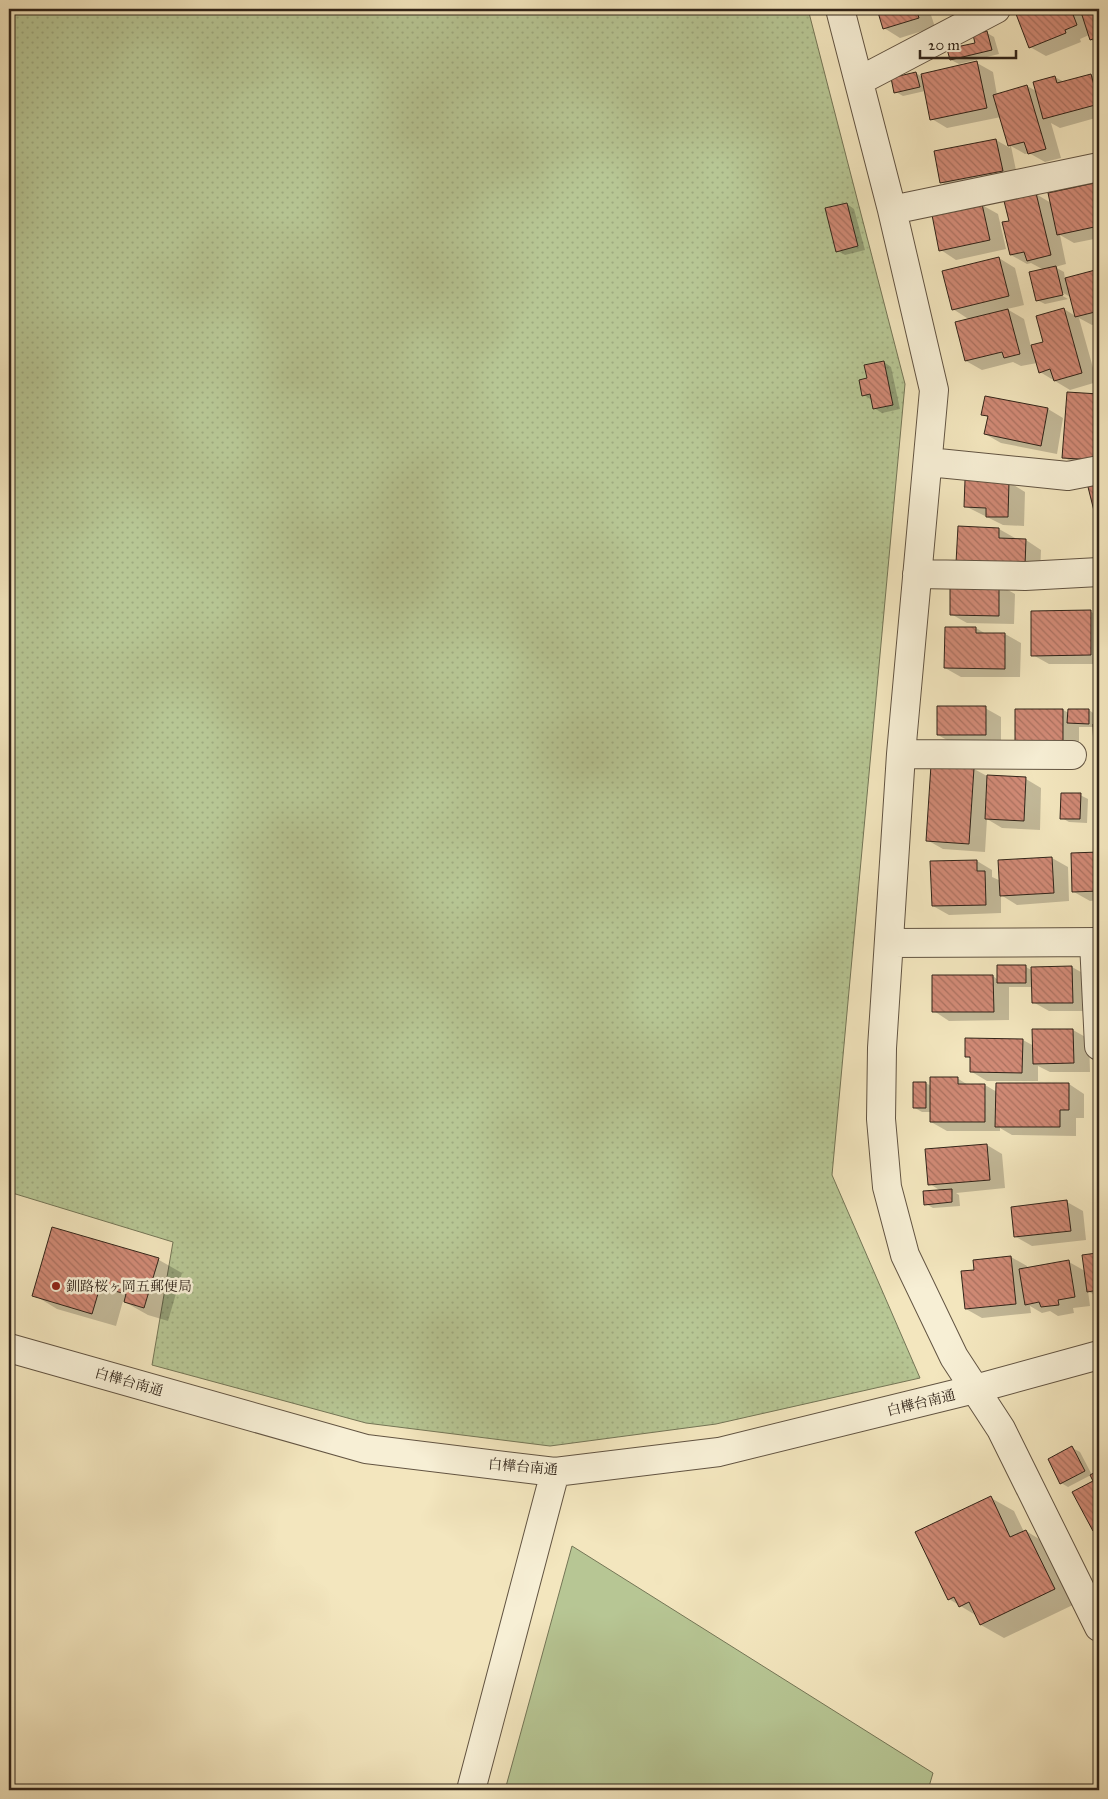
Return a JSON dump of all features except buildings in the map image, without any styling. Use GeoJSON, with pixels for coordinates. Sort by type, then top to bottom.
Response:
{"type":"FeatureCollection","features":[{"type":"Feature","properties":{"kind":"street"},"geometry":{"type":"LineString","coordinates":[[840,9],[892,210],[934,390],[901,754],[889,943],[881,1119],[887,1187],[905,1255],[954,1357],[1001,1429],[1099,1627]]}},
{"type":"Feature","properties":{"kind":"street"},"geometry":{"type":"LineString","coordinates":[[859,81],[996,9]]}},
{"type":"Feature","properties":{"kind":"street"},"geometry":{"type":"LineString","coordinates":[[892,210],[1099,166]]}},
{"type":"Feature","properties":{"kind":"street"},"geometry":{"type":"LineString","coordinates":[[928,462],[1068,476],[1099,470]]}},
{"type":"Feature","properties":{"kind":"street"},"geometry":{"type":"LineString","coordinates":[[917,574],[1025,576],[1099,572]]}},
{"type":"Feature","properties":{"kind":"street"},"geometry":{"type":"LineString","coordinates":[[901,754],[1072,755]]}},
{"type":"Feature","properties":{"kind":"street"},"geometry":{"type":"LineString","coordinates":[[889,943],[1096,942],[1099,1046]]}},
{"type":"Feature","properties":{"kind":"street","name":"白樺台南通"},"geometry":{"type":"LineString","coordinates":[[9,1348],[366,1449],[555,1472],[719,1452],[975,1390],[1099,1355]]}},
{"type":"Feature","properties":{"kind":"street"},"geometry":{"type":"LineString","coordinates":[[471,1790],[555,1472]]}},
{"type":"Feature","properties":{"kind":"green space"},"geometry":{"type":"Polygon","coordinates":[[[9,9],[808,9],[905,384],[832,1175],[920,1378],[716,1424],[550,1446],[366,1423],[152,1365],[173,1242],[9,1192],[9,9]]]}},
{"type":"Feature","properties":{"kind":"green space"},"geometry":{"type":"Polygon","coordinates":[[[572,1546],[933,1773],[928,1790],[505,1790],[572,1546]]]}},
{"type":"Feature","properties":{"kind":"place","name":"釧路桜ヶ岡五郵便局"},"geometry":{"type":"Point","coordinates":[56,1286]}}]}
